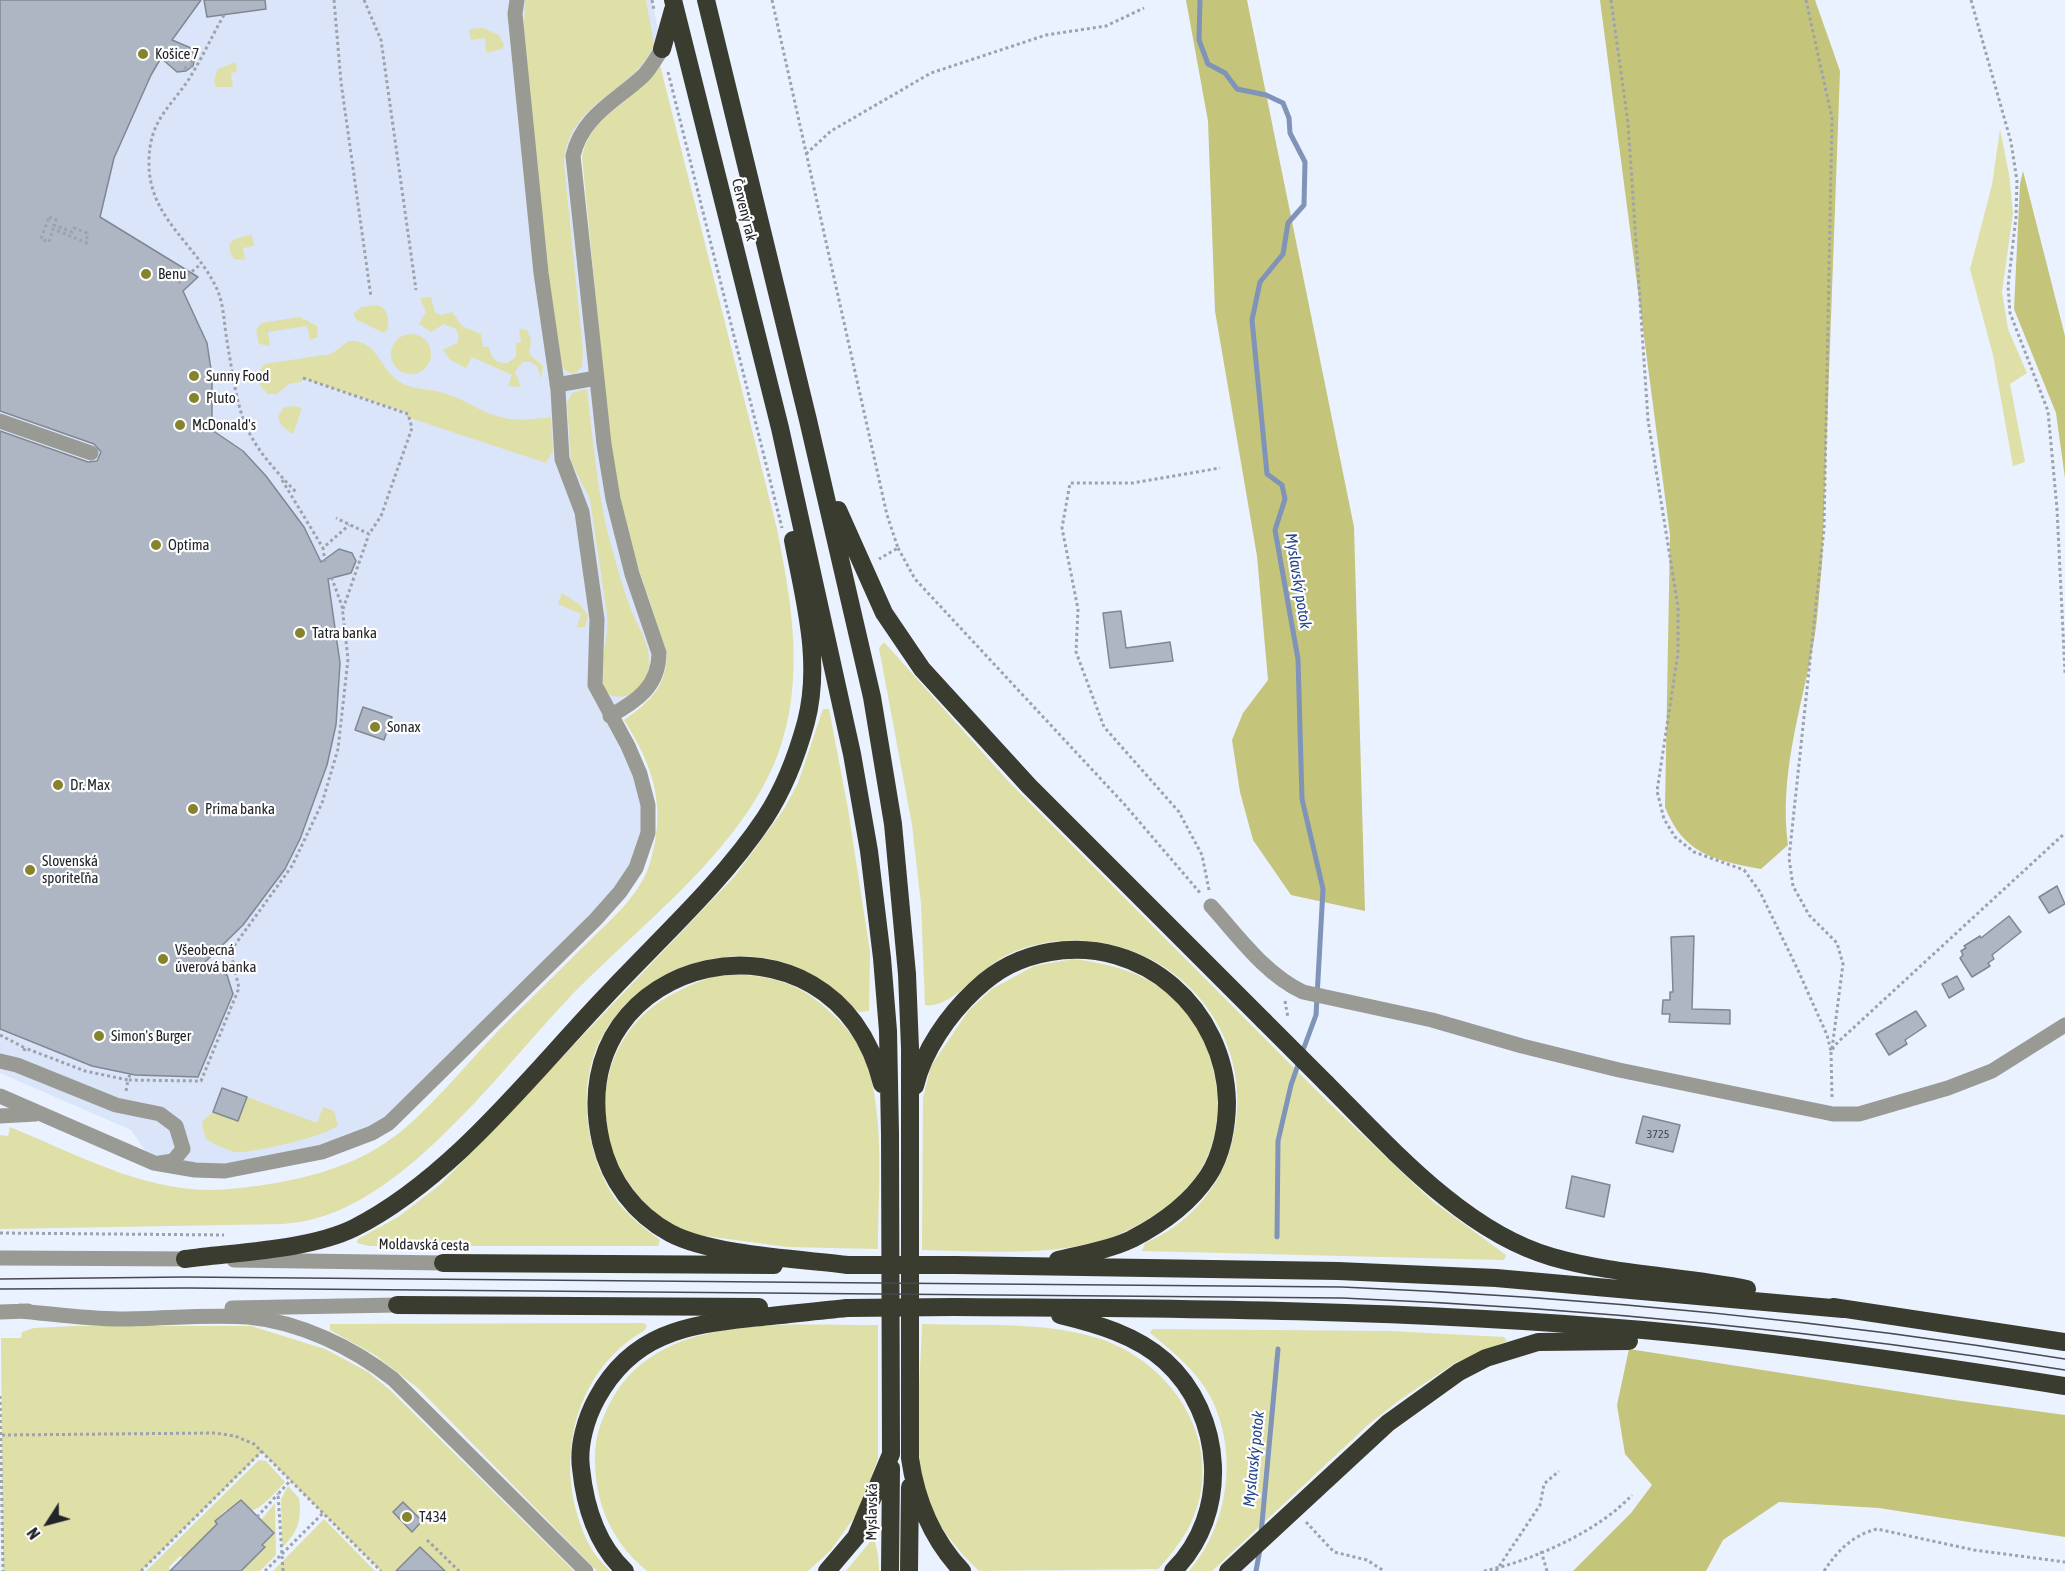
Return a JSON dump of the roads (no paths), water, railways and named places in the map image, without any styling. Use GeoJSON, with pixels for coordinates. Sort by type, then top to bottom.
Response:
{"type":"FeatureCollection","features":[{"type":"Feature","properties":{"kind":"highway","name":"Červený rak"},"geometry":{"type":"LineString","coordinates":[[706,0],[808,420]]}},
{"type":"Feature","properties":{"kind":"highway","name":"Červený rak"},"geometry":{"type":"LineString","coordinates":[[674,2],[780,428]]}},
{"type":"Feature","properties":{"kind":"highway"},"geometry":{"type":"LineString","coordinates":[[662,49],[674,2]]}},
{"type":"Feature","properties":{"kind":"highway"},"geometry":{"type":"LineString","coordinates":[[808,420],[842,520],[862,569],[900,639],[974,729],[1326,1083],[1404,1160],[1447,1198],[1482,1223],[1532,1251],[1568,1261],[1709,1281],[1843,1309]]}},
{"type":"Feature","properties":{"kind":"highway"},"geometry":{"type":"LineString","coordinates":[[808,420],[876,714],[892,824],[907,974],[910,1132],[909,1571]]}},
{"type":"Feature","properties":{"kind":"highway"},"geometry":{"type":"LineString","coordinates":[[780,428],[852,754],[869,851],[888,1031],[890,1134]]}},
{"type":"Feature","properties":{"kind":"highway"},"geometry":{"type":"LineString","coordinates":[[185,1259],[327,1239],[357,1226],[415,1191],[466,1144],[692,905],[764,819],[784,783],[800,743],[807,720],[813,667],[807,611],[790,529],[780,428]]}},
{"type":"Feature","properties":{"kind":"highway"},"geometry":{"type":"LineString","coordinates":[[910,1132],[917,1079],[939,1035],[970,995],[999,970],[1016,960],[1066,950],[1109,953],[1148,969],[1166,979],[1182,993],[1196,1009],[1216,1044],[1225,1078],[1227,1112],[1225,1133],[1210,1174],[1179,1208],[1131,1239],[1090,1252],[1029,1266]]}},
{"type":"Feature","properties":{"kind":"highway"},"geometry":{"type":"LineString","coordinates":[[890,1134],[877,1064],[861,1031],[821,991],[783,972],[729,965],[712,966],[680,977],[654,993],[632,1013],[617,1031],[605,1053],[596,1090],[602,1148],[616,1181],[648,1218],[671,1234],[699,1244],[848,1265],[1326,1271],[1497,1278],[1843,1309],[2065,1342]]}},
{"type":"Feature","properties":{"kind":"highway","name":"Myslavská"},"geometry":{"type":"LineString","coordinates":[[890,1134],[890,1571]]}},
{"type":"Feature","properties":{"kind":"highway","name":"Moldavská cesta"},"geometry":{"type":"LineString","coordinates":[[443,1263],[848,1265]]}},
{"type":"Feature","properties":{"kind":"highway"},"geometry":{"type":"LineString","coordinates":[[397,1305],[954,1307],[1340,1312],[1641,1330],[1848,1353],[2065,1386]]}},
{"type":"Feature","properties":{"kind":"highway"},"geometry":{"type":"LineString","coordinates":[[625,1571],[597,1533],[584,1494],[580,1463],[581,1445],[593,1406],[613,1374],[644,1346],[686,1326],[847,1308]]}},
{"type":"Feature","properties":{"kind":"highway"},"geometry":{"type":"LineString","coordinates":[[1029,1308],[1104,1327],[1140,1343],[1164,1361],[1196,1400],[1212,1449],[1211,1497],[1197,1540],[1173,1571]]}},
{"type":"Feature","properties":{"kind":"highway"},"geometry":{"type":"LineString","coordinates":[[1235,1565],[1373,1437],[1416,1401],[1459,1372],[1486,1358],[1522,1346],[1554,1340],[1613,1340],[1848,1353]]}},
{"type":"Feature","properties":{"kind":"highway"},"geometry":{"type":"LineString","coordinates":[[827,1571],[856,1537],[868,1514],[891,1454]]}},
{"type":"Feature","properties":{"kind":"highway"},"geometry":{"type":"LineString","coordinates":[[910,1458],[916,1490],[927,1519],[941,1545],[962,1571]]}},
{"type":"Feature","properties":{"kind":"street"},"geometry":{"type":"LineString","coordinates":[[0,1096],[154,1163],[195,1170],[225,1171],[322,1152],[357,1140],[388,1123],[596,919],[620,892],[636,868],[648,833],[648,805],[637,766],[594,685],[597,620],[582,512],[562,459],[557,385],[541,273],[515,14],[516,0]]}},
{"type":"Feature","properties":{"kind":"street"},"geometry":{"type":"LineString","coordinates":[[610,716],[633,701],[652,684],[659,663],[659,653],[632,574],[613,499],[596,378],[573,156],[578,135],[588,121],[645,74],[662,49]]}},
{"type":"Feature","properties":{"kind":"street"},"geometry":{"type":"LineString","coordinates":[[557,385],[596,378]]}},
{"type":"Feature","properties":{"kind":"street"},"geometry":{"type":"LineString","coordinates":[[0,421],[91,453]]}},
{"type":"Feature","properties":{"kind":"street"},"geometry":{"type":"LineString","coordinates":[[1211,906],[1265,966],[1287,984],[1303,992],[1432,1020],[1522,1046],[1619,1070],[1833,1114],[1858,1114],[1948,1088],[1992,1071],[2065,1025]]}},
{"type":"Feature","properties":{"kind":"street"},"geometry":{"type":"LineString","coordinates":[[0,1053],[17,1065]]}},
{"type":"Feature","properties":{"kind":"street"},"geometry":{"type":"LineString","coordinates":[[0,1061],[17,1065],[116,1105],[167,1117],[179,1132],[182,1155],[172,1161],[154,1163]]}},
{"type":"Feature","properties":{"kind":"street"},"geometry":{"type":"LineString","coordinates":[[0,1116],[38,1114]]}},
{"type":"Feature","properties":{"kind":"street"},"geometry":{"type":"LineString","coordinates":[[0,1252],[21,1257]]}},
{"type":"Feature","properties":{"kind":"street","name":"Moldavská cesta"},"geometry":{"type":"LineString","coordinates":[[0,1258],[443,1263]]}},
{"type":"Feature","properties":{"kind":"street"},"geometry":{"type":"LineString","coordinates":[[0,1312],[397,1305]]}},
{"type":"Feature","properties":{"kind":"street"},"geometry":{"type":"LineString","coordinates":[[20,1311],[117,1319],[247,1317],[285,1324],[324,1338],[366,1359],[399,1385],[586,1571]]}},
{"type":"Feature","properties":{"kind":"waterway","name":"Myslavský potok"},"geometry":{"type":"LineString","coordinates":[[1200,0],[1199,40],[1208,64],[1225,73],[1237,89],[1266,95],[1283,103],[1289,118],[1290,133],[1305,162],[1304,205],[1288,223],[1283,254],[1260,282],[1252,320],[1267,474],[1282,485],[1285,499],[1275,530],[1298,659],[1302,799],[1323,889],[1316,1015],[1302,1053]]}},
{"type":"Feature","properties":{"kind":"waterway","name":"Myslavský potok"},"geometry":{"type":"LineString","coordinates":[[1277,1237],[1278,1141],[1291,1085],[1299,1062]]}},
{"type":"Feature","properties":{"kind":"waterway","name":"Myslavský potok"},"geometry":{"type":"LineString","coordinates":[[1261,1534],[1278,1349]]}},
{"type":"Feature","properties":{"kind":"waterway","name":"Myslavský potok"},"geometry":{"type":"LineString","coordinates":[[1256,1571],[1260,1549]]}},
{"type":"Feature","properties":{"kind":"tram line"},"geometry":{"type":"LineString","coordinates":[[0,1279],[185,1277],[1342,1287],[1523,1297],[1704,1312],[1885,1333],[2065,1359]]}},
{"type":"Feature","properties":{"kind":"tram line"},"geometry":{"type":"LineString","coordinates":[[0,1289],[187,1288],[1342,1298],[1524,1308],[1705,1323],[1885,1344],[2065,1370]]}},
{"type":"Feature","properties":{"kind":"place","name":"Košice 7"},"geometry":{"type":"Point","coordinates":[143,54]}},
{"type":"Feature","properties":{"kind":"place","name":"Benu"},"geometry":{"type":"Point","coordinates":[146,274]}},
{"type":"Feature","properties":{"kind":"place","name":"Sunny Food"},"geometry":{"type":"Point","coordinates":[194,376]}},
{"type":"Feature","properties":{"kind":"place","name":"Pluto"},"geometry":{"type":"Point","coordinates":[194,398]}},
{"type":"Feature","properties":{"kind":"place","name":"McDonald's"},"geometry":{"type":"Point","coordinates":[180,425]}},
{"type":"Feature","properties":{"kind":"place","name":"Optima"},"geometry":{"type":"Point","coordinates":[156,545]}},
{"type":"Feature","properties":{"kind":"place","name":"Tatra banka"},"geometry":{"type":"Point","coordinates":[300,633]}},
{"type":"Feature","properties":{"kind":"place","name":"Sonax"},"geometry":{"type":"Point","coordinates":[375,727]}},
{"type":"Feature","properties":{"kind":"place","name":"Dr. Max"},"geometry":{"type":"Point","coordinates":[58,785]}},
{"type":"Feature","properties":{"kind":"place","name":"Prima banka"},"geometry":{"type":"Point","coordinates":[193,809]}},
{"type":"Feature","properties":{"kind":"place","name":"Slovenská sporiteľňa"},"geometry":{"type":"Point","coordinates":[30,870]}},
{"type":"Feature","properties":{"kind":"place","name":"Všeobecná úverová banka"},"geometry":{"type":"Point","coordinates":[163,959]}},
{"type":"Feature","properties":{"kind":"place","name":"Simon's Burger"},"geometry":{"type":"Point","coordinates":[99,1036]}},
{"type":"Feature","properties":{"kind":"place","name":"T434"},"geometry":{"type":"Point","coordinates":[407,1517]}}]}
